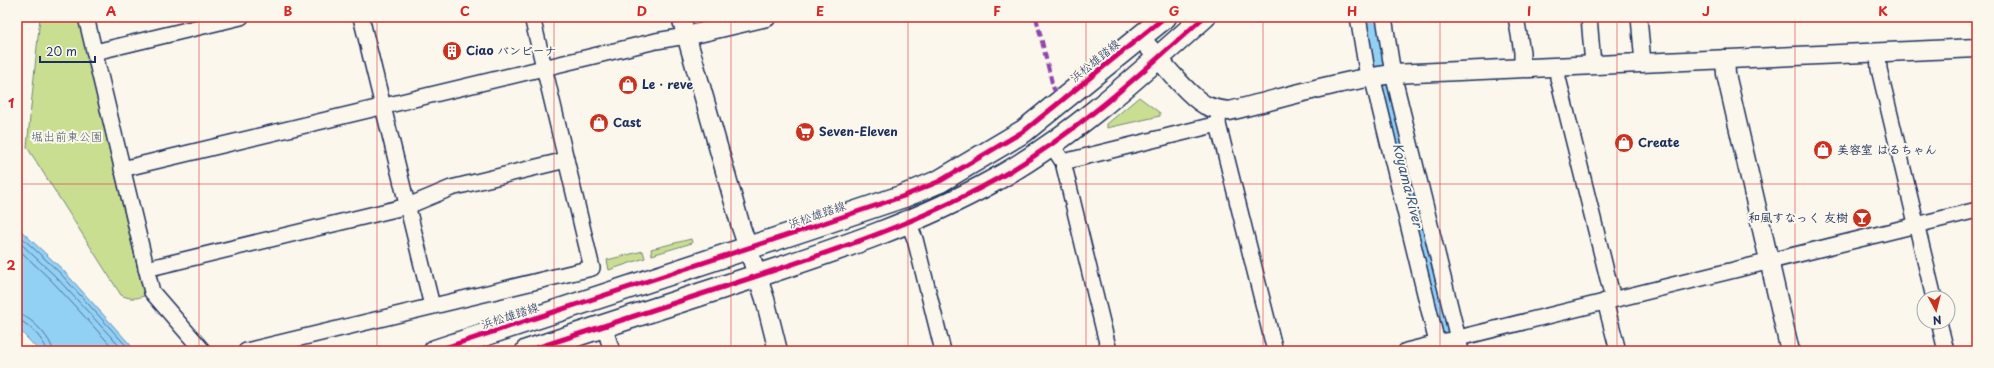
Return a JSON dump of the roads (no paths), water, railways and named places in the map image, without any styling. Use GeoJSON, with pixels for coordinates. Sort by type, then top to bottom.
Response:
{"type":"FeatureCollection","features":[{"type":"Feature","properties":{"kind":"main road","name":"浜松雄踏線"},"geometry":{"type":"LineString","coordinates":[[435,351],[748,249],[904,196],[940,181],[1024,131],[1165,17]]}},
{"type":"Feature","properties":{"kind":"main road"},"geometry":{"type":"LineString","coordinates":[[527,351],[844,247],[908,222],[1057,153],[1086,118],[1204,17]]}},
{"type":"Feature","properties":{"kind":"street"},"geometry":{"type":"LineString","coordinates":[[86,17],[152,292],[203,351]]}},
{"type":"Feature","properties":{"kind":"street"},"geometry":{"type":"LineString","coordinates":[[95,52],[241,17]]}},
{"type":"Feature","properties":{"kind":"street"},"geometry":{"type":"LineString","coordinates":[[361,17],[432,306]]}},
{"type":"Feature","properties":{"kind":"street"},"geometry":{"type":"LineString","coordinates":[[246,351],[592,268],[532,17]]}},
{"type":"Feature","properties":{"kind":"street"},"geometry":{"type":"LineString","coordinates":[[681,17],[778,351]]}},
{"type":"Feature","properties":{"kind":"street"},"geometry":{"type":"LineString","coordinates":[[122,169],[656,41],[686,36],[767,17]]}},
{"type":"Feature","properties":{"kind":"street"},"geometry":{"type":"LineString","coordinates":[[1358,17],[1380,75],[1448,344]]}},
{"type":"Feature","properties":{"kind":"street"},"geometry":{"type":"LineString","coordinates":[[1384,17],[1380,75],[1448,344]]}},
{"type":"Feature","properties":{"kind":"street"},"geometry":{"type":"LineString","coordinates":[[1516,17],[1522,52],[1522,68]]}},
{"type":"Feature","properties":{"kind":"street"},"geometry":{"type":"LineString","coordinates":[[1589,17],[1593,65]]}},
{"type":"Feature","properties":{"kind":"street"},"geometry":{"type":"LineString","coordinates":[[1639,17],[1643,63]]}},
{"type":"Feature","properties":{"kind":"street"},"geometry":{"type":"LineString","coordinates":[[1140,37],[1204,104],[1219,117],[1275,351]]}},
{"type":"Feature","properties":{"kind":"street"},"geometry":{"type":"LineString","coordinates":[[1109,351],[1057,153],[1219,117],[1229,111],[1380,75],[1977,48]]}},
{"type":"Feature","properties":{"kind":"street"},"geometry":{"type":"LineString","coordinates":[[1878,52],[1879,69],[1932,290]]}},
{"type":"Feature","properties":{"kind":"street"},"geometry":{"type":"LineString","coordinates":[[1725,60],[1726,74],[1768,262],[1790,351]]}},
{"type":"Feature","properties":{"kind":"street"},"geometry":{"type":"LineString","coordinates":[[1558,67],[1558,78],[1609,300],[1618,351]]}},
{"type":"Feature","properties":{"kind":"street"},"geometry":{"type":"LineString","coordinates":[[146,269],[408,206],[451,188],[566,160]]}},
{"type":"Feature","properties":{"kind":"street"},"geometry":{"type":"LineString","coordinates":[[1406,351],[1448,344],[1609,300],[1977,210]]}},
{"type":"Feature","properties":{"kind":"street"},"geometry":{"type":"LineString","coordinates":[[908,222],[915,239],[942,351]]}},
{"type":"Feature","properties":{"kind":"street"},"geometry":{"type":"LineString","coordinates":[[604,326],[612,351]]}},
{"type":"Feature","properties":{"kind":"street"},"geometry":{"type":"LineString","coordinates":[[1942,330],[1946,351]]}},
{"type":"Feature","properties":{"kind":"water"},"geometry":{"type":"Polygon","coordinates":[[[17,227],[62,269],[136,351],[39,351],[17,327],[17,227]]]}},
{"type":"Feature","properties":{"kind":"waterway","name":"Koyama River"},"geometry":{"type":"LineString","coordinates":[[1373,17],[1385,89],[1449,351]]}},
{"type":"Feature","properties":{"kind":"place","name":"Ciao バンビーナ"},"geometry":{"type":"Point","coordinates":[452,51]}},
{"type":"Feature","properties":{"kind":"place","name":"Le・reve"},"geometry":{"type":"Point","coordinates":[628,85]}},
{"type":"Feature","properties":{"kind":"place","name":"Cast"},"geometry":{"type":"Point","coordinates":[599,123]}},
{"type":"Feature","properties":{"kind":"place","name":"Seven-Eleven"},"geometry":{"type":"Point","coordinates":[805,132]}},
{"type":"Feature","properties":{"kind":"place","name":"Create"},"geometry":{"type":"Point","coordinates":[1624,143]}},
{"type":"Feature","properties":{"kind":"place","name":"美容室 はるちゃん"},"geometry":{"type":"Point","coordinates":[1823,150]}},
{"type":"Feature","properties":{"kind":"place","name":"和風すなっく 友樹"},"geometry":{"type":"Point","coordinates":[1862,218]}},
{"type":"Feature","properties":{"kind":"park label","name":"堀出前東公園"},"geometry":{"type":"Point","coordinates":[67,137]}}]}
